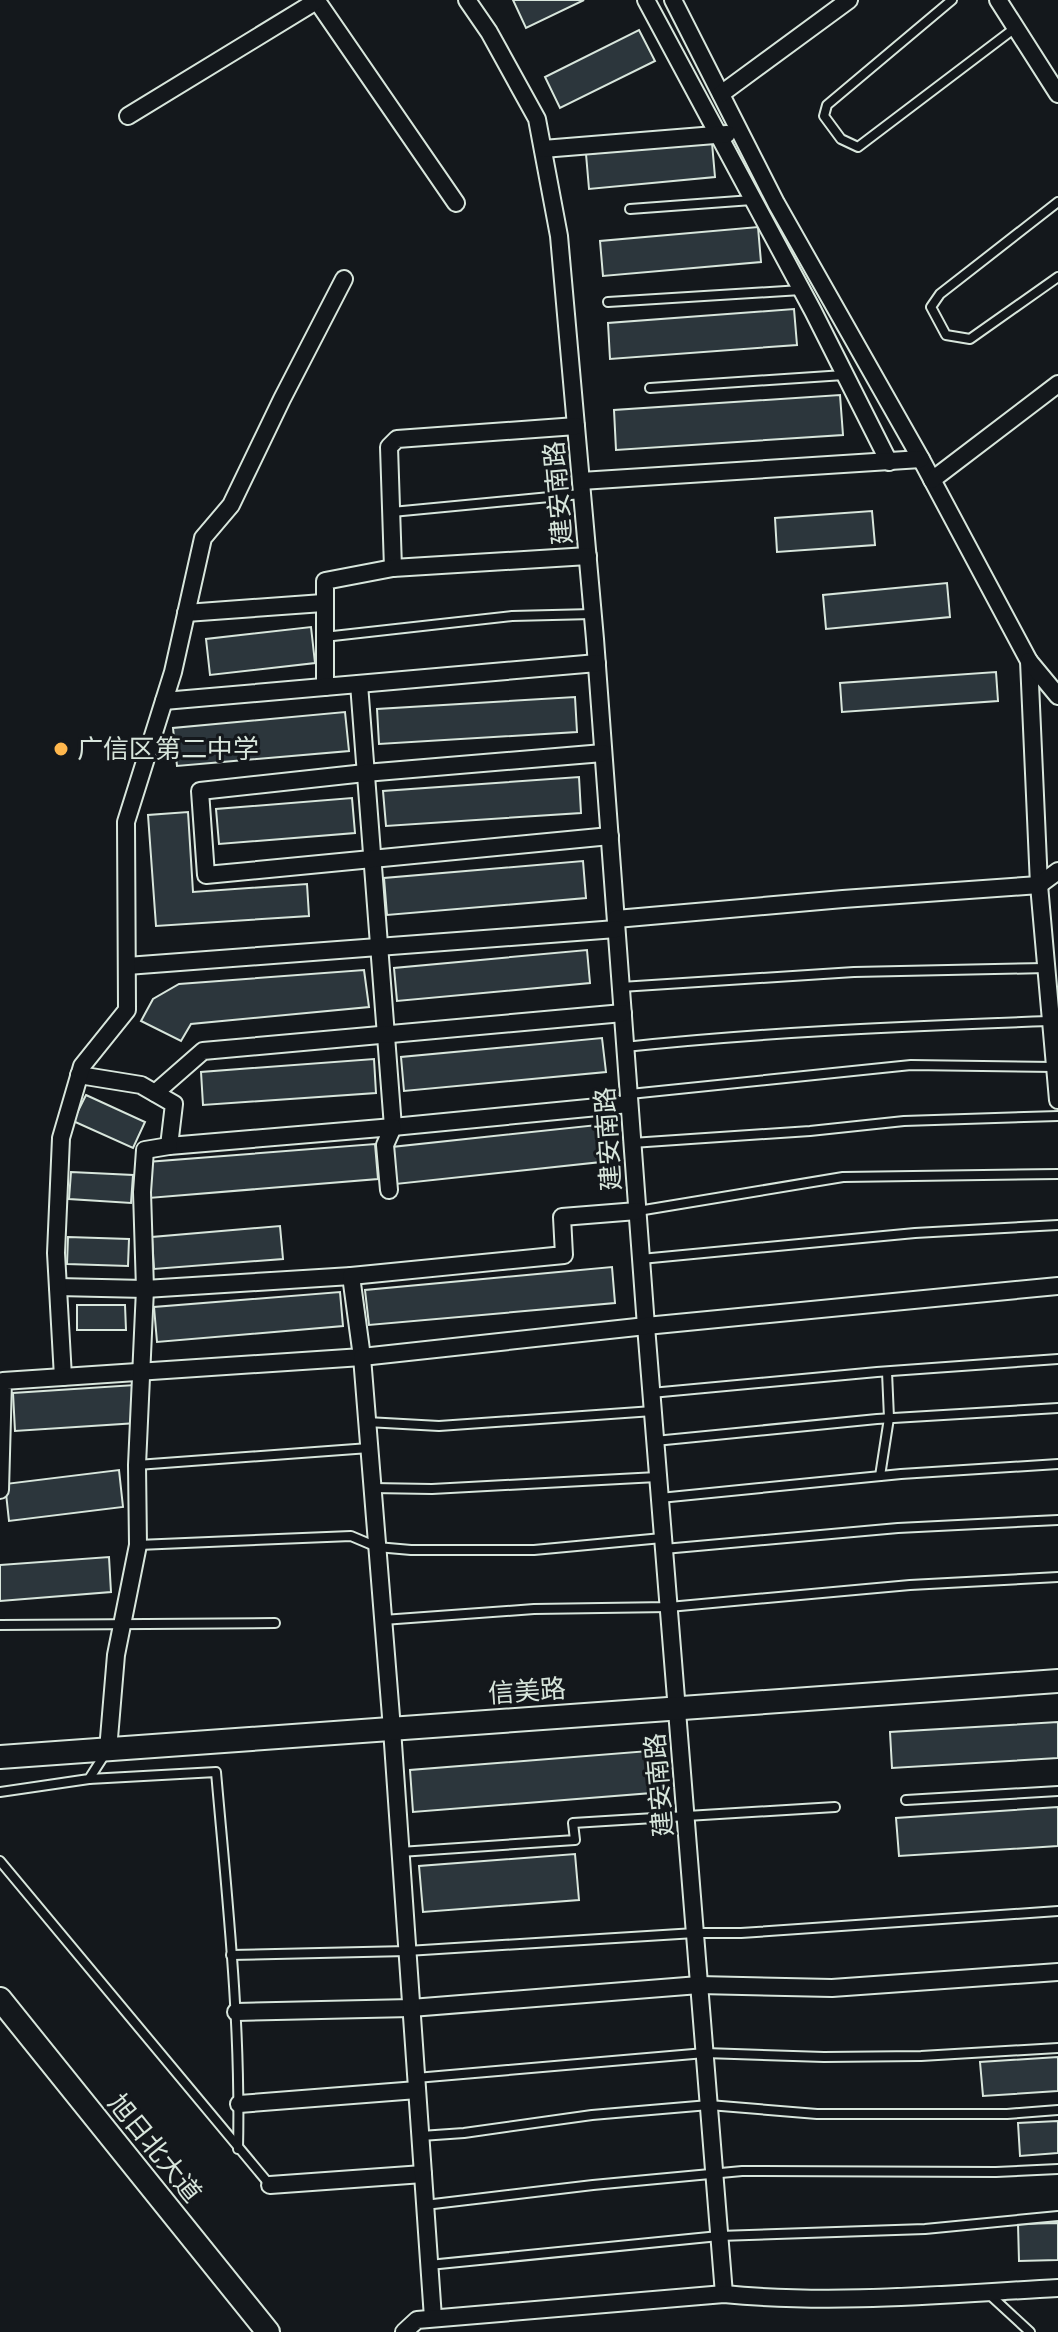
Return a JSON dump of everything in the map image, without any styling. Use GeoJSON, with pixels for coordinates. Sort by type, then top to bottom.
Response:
{"type":"FeatureCollection","features":[{"type":"Feature","properties":{"kind":"street"},"geometry":{"type":"LineString","coordinates":[[128,116],[318,0],[456,203]]}},
{"type":"Feature","properties":{"kind":"street","name":"建安南路"},"geometry":{"type":"LineString","coordinates":[[467,0],[489,32],[537,119],[559,236],[597,663],[651,1393],[724,2294]]}},
{"type":"Feature","properties":{"kind":"street"},"geometry":{"type":"LineString","coordinates":[[646,0],[802,290],[889,462]]}},
{"type":"Feature","properties":{"kind":"street"},"geometry":{"type":"LineString","coordinates":[[673,0],[776,203],[921,459],[1029,661],[1058,696]]}},
{"type":"Feature","properties":{"kind":"street"},"geometry":{"type":"LineString","coordinates":[[721,94],[849,0]]}},
{"type":"Feature","properties":{"kind":"street"},"geometry":{"type":"LineString","coordinates":[[998,0],[1058,94]]}},
{"type":"Feature","properties":{"kind":"street"},"geometry":{"type":"LineString","coordinates":[[543,149],[740,133]]}},
{"type":"Feature","properties":{"kind":"street"},"geometry":{"type":"LineString","coordinates":[[63,1377],[56,1253],[61,1138],[82,1066],[127,1010],[126,822],[173,672],[203,538],[231,505],[344,279]]}},
{"type":"Feature","properties":{"kind":"street"},"geometry":{"type":"LineString","coordinates":[[932,480],[1058,384]]}},
{"type":"Feature","properties":{"kind":"street"},"geometry":{"type":"LineString","coordinates":[[393,568],[389,447],[397,439],[576,426]]}},
{"type":"Feature","properties":{"kind":"street"},"geometry":{"type":"LineString","coordinates":[[582,488],[921,459]]}},
{"type":"Feature","properties":{"kind":"street"},"geometry":{"type":"LineString","coordinates":[[325,687],[325,581],[393,568],[588,556]]}},
{"type":"Feature","properties":{"kind":"street"},"geometry":{"type":"LineString","coordinates":[[186,613],[323,603]]}},
{"type":"Feature","properties":{"kind":"street"},"geometry":{"type":"LineString","coordinates":[[1029,661],[1039,885],[1054,1024],[1058,1100]]}},
{"type":"Feature","properties":{"kind":"street"},"geometry":{"type":"LineString","coordinates":[[164,701],[597,663]]}},
{"type":"Feature","properties":{"kind":"street"},"geometry":{"type":"LineString","coordinates":[[359,684],[393,1127],[385,1145],[389,1190]]}},
{"type":"Feature","properties":{"kind":"street"},"geometry":{"type":"LineString","coordinates":[[603,753],[365,773],[200,791],[206,875],[610,836]]}},
{"type":"Feature","properties":{"kind":"street"},"geometry":{"type":"LineString","coordinates":[[127,966],[378,947],[843,899],[1039,885],[1058,871]]}},
{"type":"Feature","properties":{"kind":"street"},"geometry":{"type":"LineString","coordinates":[[155,1093],[203,1051],[623,1013]]}},
{"type":"Feature","properties":{"kind":"street"},"geometry":{"type":"LineString","coordinates":[[79,1075],[141,1085],[174,1104],[169,1146]]}},
{"type":"Feature","properties":{"kind":"street"},"geometry":{"type":"LineString","coordinates":[[108,1750],[116,1655],[138,1545],[137,1465],[145,1289],[142,1192],[145,1150],[393,1127],[629,1099]]}},
{"type":"Feature","properties":{"kind":"street"},"geometry":{"type":"LineString","coordinates":[[58,1287],[145,1289],[351,1276],[564,1255],[562,1217],[637,1211]]}},
{"type":"Feature","properties":{"kind":"street"},"geometry":{"type":"LineString","coordinates":[[351,1276],[362,1357],[392,1729],[433,2318]]}},
{"type":"Feature","properties":{"kind":"street"},"geometry":{"type":"LineString","coordinates":[[0,1490],[3,1381],[362,1357],[1058,1286]]}},
{"type":"Feature","properties":{"kind":"street","name":"信美路"},"geometry":{"type":"LineString","coordinates":[[0,1757],[1058,1681]]}},
{"type":"Feature","properties":{"kind":"street"},"geometry":{"type":"LineString","coordinates":[[236,2012],[411,2008],[699,1985],[832,1988],[1058,1972]]}},
{"type":"Feature","properties":{"kind":"street","name":"旭日北大道"},"geometry":{"type":"LineString","coordinates":[[0,1999],[268,2332]]}},
{"type":"Feature","properties":{"kind":"street"},"geometry":{"type":"LineString","coordinates":[[239,2104],[416,2084]]}},
{"type":"Feature","properties":{"kind":"street"},"geometry":{"type":"LineString","coordinates":[[270,2185],[423,2174]]}},
{"type":"Feature","properties":{"kind":"street"},"geometry":{"type":"LineString","coordinates":[[404,2332],[417,2320],[433,2318],[724,2294],[876,2299],[1058,2288]]}},
{"type":"Feature","properties":{"kind":"lane"},"geometry":{"type":"LineString","coordinates":[[952,0],[827,105],[824,116],[841,139],[858,147],[1016,27]]}},
{"type":"Feature","properties":{"kind":"lane"},"geometry":{"type":"LineString","coordinates":[[630,209],[753,200]]}},
{"type":"Feature","properties":{"kind":"lane"},"geometry":{"type":"LineString","coordinates":[[1058,202],[940,294],[931,307],[946,335],[970,339],[1058,277]]}},
{"type":"Feature","properties":{"kind":"lane"},"geometry":{"type":"LineString","coordinates":[[608,302],[802,290]]}},
{"type":"Feature","properties":{"kind":"lane"},"geometry":{"type":"LineString","coordinates":[[650,388],[845,375]]}},
{"type":"Feature","properties":{"kind":"lane"},"geometry":{"type":"LineString","coordinates":[[391,512],[582,488]]}},
{"type":"Feature","properties":{"kind":"lane"},"geometry":{"type":"LineString","coordinates":[[324,637],[512,616],[593,614]]}},
{"type":"Feature","properties":{"kind":"lane"},"geometry":{"type":"LineString","coordinates":[[621,987],[854,972],[1047,968]]}},
{"type":"Feature","properties":{"kind":"lane"},"geometry":{"type":"LineString","coordinates":[[625,1047],[722,1037],[899,1026],[1054,1024]]}},
{"type":"Feature","properties":{"kind":"lane"},"geometry":{"type":"LineString","coordinates":[[629,1099],[911,1065],[1055,1067]]}},
{"type":"Feature","properties":{"kind":"lane"},"geometry":{"type":"LineString","coordinates":[[632,1143],[904,1121],[1058,1116]]}},
{"type":"Feature","properties":{"kind":"lane"},"geometry":{"type":"LineString","coordinates":[[637,1211],[843,1177],[1058,1174]]}},
{"type":"Feature","properties":{"kind":"lane"},"geometry":{"type":"LineString","coordinates":[[641,1259],[915,1233],[1058,1225]]}},
{"type":"Feature","properties":{"kind":"lane"},"geometry":{"type":"LineString","coordinates":[[651,1393],[1058,1359]]}},
{"type":"Feature","properties":{"kind":"lane"},"geometry":{"type":"LineString","coordinates":[[880,1476],[889,1418],[887,1372]]}},
{"type":"Feature","properties":{"kind":"lane"},"geometry":{"type":"LineString","coordinates":[[655,1441],[889,1418],[1058,1408]]}},
{"type":"Feature","properties":{"kind":"lane"},"geometry":{"type":"LineString","coordinates":[[367,1422],[439,1426],[653,1411]]}},
{"type":"Feature","properties":{"kind":"lane"},"geometry":{"type":"LineString","coordinates":[[137,1465],[369,1448]]}},
{"type":"Feature","properties":{"kind":"lane"},"geometry":{"type":"LineString","coordinates":[[660,1498],[880,1476],[1058,1464]]}},
{"type":"Feature","properties":{"kind":"lane"},"geometry":{"type":"LineString","coordinates":[[372,1488],[448,1488],[658,1477]]}},
{"type":"Feature","properties":{"kind":"lane"},"geometry":{"type":"LineString","coordinates":[[138,1545],[351,1536],[377,1547],[411,1550],[534,1550],[1058,1520]]}},
{"type":"Feature","properties":{"kind":"lane"},"geometry":{"type":"LineString","coordinates":[[383,1620],[534,1609],[669,1607],[910,1585],[1058,1577]]}},
{"type":"Feature","properties":{"kind":"lane"},"geometry":{"type":"LineString","coordinates":[[0,1625],[275,1623]]}},
{"type":"Feature","properties":{"kind":"lane"},"geometry":{"type":"LineString","coordinates":[[89,1779],[108,1750]]}},
{"type":"Feature","properties":{"kind":"lane"},"geometry":{"type":"LineString","coordinates":[[0,1792],[89,1779],[216,1772],[236,2012],[238,2149]]}},
{"type":"Feature","properties":{"kind":"lane"},"geometry":{"type":"LineString","coordinates":[[906,1800],[1058,1791]]}},
{"type":"Feature","properties":{"kind":"lane"},"geometry":{"type":"LineString","coordinates":[[400,1852],[575,1840],[573,1823],[835,1807]]}},
{"type":"Feature","properties":{"kind":"lane"},"geometry":{"type":"LineString","coordinates":[[0,1861],[270,2185]]}},
{"type":"Feature","properties":{"kind":"lane"},"geometry":{"type":"LineString","coordinates":[[231,1955],[407,1951],[695,1933],[741,1933],[1058,1911]]}},
{"type":"Feature","properties":{"kind":"lane"},"geometry":{"type":"LineString","coordinates":[[416,2084],[705,2053],[921,2056],[1058,2048]]}},
{"type":"Feature","properties":{"kind":"lane"},"geometry":{"type":"LineString","coordinates":[[420,2137],[592,2115],[709,2105],[817,2114],[1007,2114],[1058,2110]]}},
{"type":"Feature","properties":{"kind":"lane"},"geometry":{"type":"LineString","coordinates":[[425,2205],[742,2171],[996,2172],[1058,2169]]}},
{"type":"Feature","properties":{"kind":"lane"},"geometry":{"type":"LineString","coordinates":[[429,2265],[719,2236],[925,2229],[1058,2216]]}},
{"type":"Feature","properties":{"kind":"lane"},"geometry":{"type":"LineString","coordinates":[[987,2292],[1030,2332]]}},
{"type":"Feature","properties":{"kind":"building"},"geometry":{"type":"Polygon","coordinates":[[[513,0],[584,0],[526,28],[513,0]]]}},
{"type":"Feature","properties":{"kind":"building"},"geometry":{"type":"Polygon","coordinates":[[[639,30],[655,61],[560,108],[545,77],[639,30]]]}},
{"type":"Feature","properties":{"kind":"building"},"geometry":{"type":"Polygon","coordinates":[[[712,143],[715,177],[589,189],[586,154],[712,143]]]}},
{"type":"Feature","properties":{"kind":"building"},"geometry":{"type":"Polygon","coordinates":[[[758,227],[761,262],[603,276],[600,241],[758,227]]]}},
{"type":"Feature","properties":{"kind":"building"},"geometry":{"type":"Polygon","coordinates":[[[794,309],[797,345],[610,359],[608,323],[794,309]]]}},
{"type":"Feature","properties":{"kind":"building"},"geometry":{"type":"Polygon","coordinates":[[[840,395],[843,435],[616,450],[614,410],[840,395]]]}},
{"type":"Feature","properties":{"kind":"building"},"geometry":{"type":"Polygon","coordinates":[[[872,511],[875,545],[777,552],[775,518],[872,511]]]}},
{"type":"Feature","properties":{"kind":"building"},"geometry":{"type":"Polygon","coordinates":[[[947,583],[950,617],[826,629],[823,595],[947,583]]]}},
{"type":"Feature","properties":{"kind":"building"},"geometry":{"type":"Polygon","coordinates":[[[311,627],[315,663],[210,675],[206,639],[311,627]]]}},
{"type":"Feature","properties":{"kind":"building"},"geometry":{"type":"Polygon","coordinates":[[[996,672],[998,701],[842,712],[840,683],[996,672]]]}},
{"type":"Feature","properties":{"kind":"building"},"geometry":{"type":"Polygon","coordinates":[[[575,697],[577,732],[379,744],[377,709],[575,697]]]}},
{"type":"Feature","properties":{"kind":"building"},"geometry":{"type":"Polygon","coordinates":[[[345,712],[349,751],[177,766],[173,728],[345,712]]]}},
{"type":"Feature","properties":{"kind":"building"},"geometry":{"type":"Polygon","coordinates":[[[579,777],[581,813],[386,826],[383,791],[579,777]]]}},
{"type":"Feature","properties":{"kind":"building"},"geometry":{"type":"Polygon","coordinates":[[[352,798],[355,833],[219,844],[216,809],[352,798]]]}},
{"type":"Feature","properties":{"kind":"building"},"geometry":{"type":"Polygon","coordinates":[[[188,812],[193,892],[307,884],[309,916],[156,926],[148,815],[188,812]]]}},
{"type":"Feature","properties":{"kind":"building"},"geometry":{"type":"Polygon","coordinates":[[[583,861],[586,898],[387,915],[384,878],[583,861]]]}},
{"type":"Feature","properties":{"kind":"building"},"geometry":{"type":"Polygon","coordinates":[[[587,950],[590,983],[397,1001],[394,968],[587,950]]]}},
{"type":"Feature","properties":{"kind":"building"},"geometry":{"type":"Polygon","coordinates":[[[364,970],[369,1007],[191,1024],[181,1041],[141,1021],[153,999],[179,984],[364,970]]]}},
{"type":"Feature","properties":{"kind":"building"},"geometry":{"type":"Polygon","coordinates":[[[602,1038],[606,1072],[404,1091],[401,1057],[602,1038]]]}},
{"type":"Feature","properties":{"kind":"building"},"geometry":{"type":"Polygon","coordinates":[[[374,1059],[376,1093],[203,1105],[201,1072],[374,1059]]]}},
{"type":"Feature","properties":{"kind":"building"},"geometry":{"type":"Polygon","coordinates":[[[86,1095],[145,1122],[133,1148],[73,1121],[86,1095]]]}},
{"type":"Feature","properties":{"kind":"building"},"geometry":{"type":"Polygon","coordinates":[[[597,1125],[601,1162],[396,1184],[392,1147],[597,1125]]]}},
{"type":"Feature","properties":{"kind":"building"},"geometry":{"type":"Polygon","coordinates":[[[375,1144],[378,1179],[149,1198],[147,1162],[375,1144]]]}},
{"type":"Feature","properties":{"kind":"building"},"geometry":{"type":"Polygon","coordinates":[[[71,1172],[133,1175],[131,1203],[69,1199],[71,1172]]]}},
{"type":"Feature","properties":{"kind":"building"},"geometry":{"type":"Polygon","coordinates":[[[280,1226],[283,1259],[154,1269],[152,1237],[280,1226]]]}},
{"type":"Feature","properties":{"kind":"building"},"geometry":{"type":"Polygon","coordinates":[[[68,1237],[129,1239],[128,1266],[67,1264],[68,1237]]]}},
{"type":"Feature","properties":{"kind":"building"},"geometry":{"type":"Polygon","coordinates":[[[612,1267],[615,1303],[369,1325],[365,1290],[612,1267]]]}},
{"type":"Feature","properties":{"kind":"building"},"geometry":{"type":"Polygon","coordinates":[[[340,1292],[343,1326],[157,1342],[154,1307],[340,1292]]]}},
{"type":"Feature","properties":{"kind":"building"},"geometry":{"type":"Polygon","coordinates":[[[77,1305],[125,1305],[126,1330],[77,1330],[77,1305]]]}},
{"type":"Feature","properties":{"kind":"building"},"geometry":{"type":"Polygon","coordinates":[[[135,1385],[137,1423],[15,1431],[13,1393],[135,1385]]]}},
{"type":"Feature","properties":{"kind":"building"},"geometry":{"type":"Polygon","coordinates":[[[119,1470],[123,1507],[9,1521],[5,1484],[119,1470]]]}},
{"type":"Feature","properties":{"kind":"building"},"geometry":{"type":"Polygon","coordinates":[[[109,1557],[111,1592],[0,1601],[0,1565],[109,1557]]]}},
{"type":"Feature","properties":{"kind":"building"},"geometry":{"type":"Polygon","coordinates":[[[1058,1722],[1058,1758],[892,1768],[890,1732],[1058,1722]]]}},
{"type":"Feature","properties":{"kind":"building"},"geometry":{"type":"Polygon","coordinates":[[[661,1750],[664,1792],[413,1812],[410,1770],[661,1750]]]}},
{"type":"Feature","properties":{"kind":"building"},"geometry":{"type":"Polygon","coordinates":[[[1058,1807],[1058,1846],[899,1856],[896,1818],[1058,1807]]]}},
{"type":"Feature","properties":{"kind":"building"},"geometry":{"type":"Polygon","coordinates":[[[575,1854],[579,1900],[423,1912],[419,1866],[575,1854]]]}},
{"type":"Feature","properties":{"kind":"building"},"geometry":{"type":"Polygon","coordinates":[[[1058,2057],[1058,2091],[983,2096],[980,2062],[1058,2057]]]}},
{"type":"Feature","properties":{"kind":"building"},"geometry":{"type":"Polygon","coordinates":[[[1058,2121],[1058,2153],[1020,2156],[1018,2123],[1058,2121]]]}},
{"type":"Feature","properties":{"kind":"building"},"geometry":{"type":"Polygon","coordinates":[[[1058,2223],[1058,2260],[1019,2261],[1018,2224],[1058,2223]]]}},
{"type":"Feature","properties":{"kind":"place","name":"广信区第二中学"},"geometry":{"type":"Point","coordinates":[61,749]}}]}
